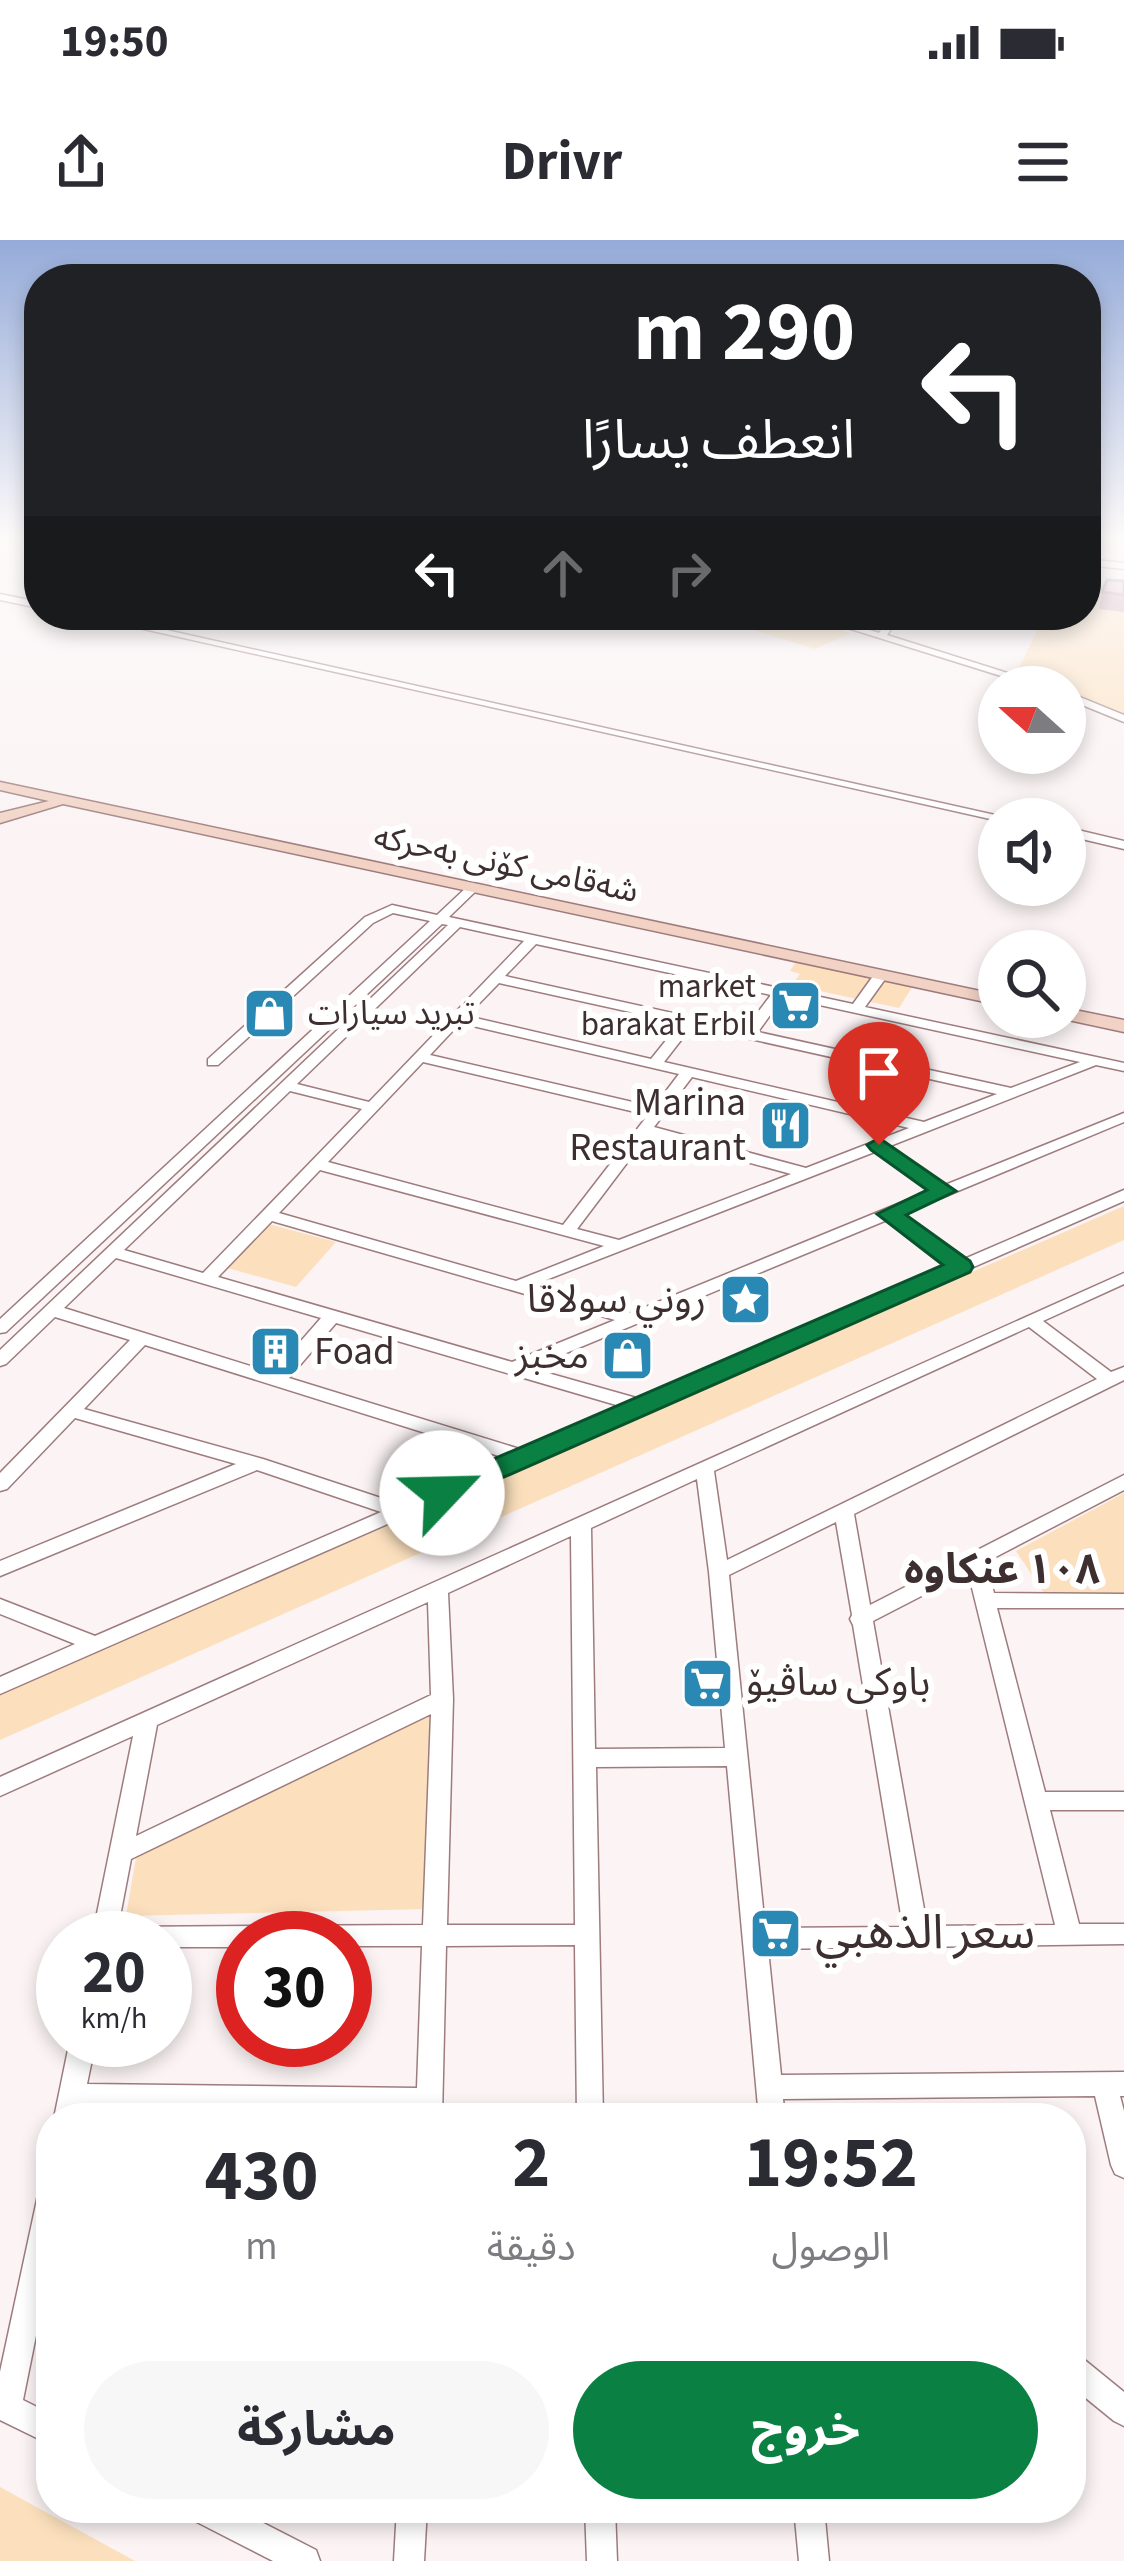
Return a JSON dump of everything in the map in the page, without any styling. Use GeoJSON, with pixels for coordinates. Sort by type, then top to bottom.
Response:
{"type":"FeatureCollection","features":[{"type":"Feature","properties":{"kind":"street"},"geometry":{"type":"LineString","coordinates":[[214,643],[978,813]]}},
{"type":"Feature","properties":{"kind":"street"},"geometry":{"type":"LineString","coordinates":[[905,643],[979,666]]}},
{"type":"Feature","properties":{"kind":"street"},"geometry":{"type":"LineString","coordinates":[[1086,703],[1124,718]]}},
{"type":"Feature","properties":{"kind":"street"},"geometry":{"type":"LineString","coordinates":[[0,784],[14,800],[0,817]]}},
{"type":"Feature","properties":{"kind":"street","name":"شەقامی کۆنی بەحرکە"},"geometry":{"type":"LineString","coordinates":[[0,784],[978,996]]}},
{"type":"Feature","properties":{"kind":"street","name":"شەقامی کۆنی بەحرکە"},"geometry":{"type":"LineString","coordinates":[[0,784],[978,986]]}},
{"type":"Feature","properties":{"kind":"street"},"geometry":{"type":"LineString","coordinates":[[0,817],[70,801]]}},
{"type":"Feature","properties":{"kind":"street"},"geometry":{"type":"LineString","coordinates":[[1086,836],[1124,844]]}},
{"type":"Feature","properties":{"kind":"street"},"geometry":{"type":"LineString","coordinates":[[0,1360],[286,1086],[449,920],[472,888]]}},
{"type":"Feature","properties":{"kind":"street"},"geometry":{"type":"LineString","coordinates":[[213,1062],[376,914],[392,909],[1124,1067]]}},
{"type":"Feature","properties":{"kind":"street"},"geometry":{"type":"LineString","coordinates":[[0,1328],[449,920]]}},
{"type":"Feature","properties":{"kind":"street"},"geometry":{"type":"LineString","coordinates":[[207,1279],[534,938]]}},
{"type":"Feature","properties":{"kind":"street"},"geometry":{"type":"LineString","coordinates":[[857,1009],[881,975]]}},
{"type":"Feature","properties":{"kind":"street"},"geometry":{"type":"LineString","coordinates":[[496,978],[1013,1093]]}},
{"type":"Feature","properties":{"kind":"street"},"geometry":{"type":"LineString","coordinates":[[749,1034],[780,992]]}},
{"type":"Feature","properties":{"kind":"street"},"geometry":{"type":"LineString","coordinates":[[1086,1008],[1124,1016]]}},
{"type":"Feature","properties":{"kind":"street"},"geometry":{"type":"LineString","coordinates":[[457,1018],[925,1127]]}},
{"type":"Feature","properties":{"kind":"street"},"geometry":{"type":"LineString","coordinates":[[1086,1018],[1124,1026]]}},
{"type":"Feature","properties":{"kind":"street"},"geometry":{"type":"LineString","coordinates":[[655,1064],[689,1021]]}},
{"type":"Feature","properties":{"kind":"street"},"geometry":{"type":"LineString","coordinates":[[420,1057],[656,1112]]}},
{"type":"Feature","properties":{"kind":"street"},"geometry":{"type":"LineString","coordinates":[[517,1286],[1097,1060]]}},
{"type":"Feature","properties":{"kind":"street"},"geometry":{"type":"LineString","coordinates":[[567,1231],[688,1072]]}},
{"type":"Feature","properties":{"kind":"street"},"geometry":{"type":"LineString","coordinates":[[286,1086],[371,1108]]}},
{"type":"Feature","properties":{"kind":"street"},"geometry":{"type":"LineString","coordinates":[[516,1367],[1124,1118]]}},
{"type":"Feature","properties":{"kind":"street"},"geometry":{"type":"LineString","coordinates":[[644,1129],[808,1173]]}},
{"type":"Feature","properties":{"kind":"street"},"geometry":{"type":"LineString","coordinates":[[879,1145],[944,1191]]}},
{"type":"Feature","properties":{"kind":"street"},"geometry":{"type":"LineString","coordinates":[[316,1164],[622,1246]]}},
{"type":"Feature","properties":{"kind":"street"},"geometry":{"type":"LineString","coordinates":[[0,1685],[1124,1196]]}},
{"type":"Feature","properties":{"kind":"street"},"geometry":{"type":"LineString","coordinates":[[889,1214],[961,1267]]}},
{"type":"Feature","properties":{"kind":"street"},"geometry":{"type":"LineString","coordinates":[[268,1215],[633,1319]]}},
{"type":"Feature","properties":{"kind":"street"},"geometry":{"type":"LineString","coordinates":[[112,1252],[642,1406]]}},
{"type":"Feature","properties":{"kind":"street"},"geometry":{"type":"LineString","coordinates":[[0,1786],[1124,1278]]}},
{"type":"Feature","properties":{"kind":"street"},"geometry":{"type":"LineString","coordinates":[[51,1310],[524,1457]]}},
{"type":"Feature","properties":{"kind":"street"},"geometry":{"type":"LineString","coordinates":[[278,1379],[333,1315]]}},
{"type":"Feature","properties":{"kind":"street"},"geometry":{"type":"LineString","coordinates":[[1032,1321],[1117,1377]]}},
{"type":"Feature","properties":{"kind":"street"},"geometry":{"type":"LineString","coordinates":[[0,1484],[141,1339]]}},
{"type":"Feature","properties":{"kind":"street"},"geometry":{"type":"LineString","coordinates":[[719,1572],[1117,1377]]}},
{"type":"Feature","properties":{"kind":"street"},"geometry":{"type":"LineString","coordinates":[[71,1411],[256,1463],[400,1511]]}},
{"type":"Feature","properties":{"kind":"street"},"geometry":{"type":"LineString","coordinates":[[0,1569],[256,1463]]}},
{"type":"Feature","properties":{"kind":"street"},"geometry":{"type":"LineString","coordinates":[[705,1471],[771,2103]]}},
{"type":"Feature","properties":{"kind":"street"},"geometry":{"type":"LineString","coordinates":[[860,1618],[1124,1482]]}},
{"type":"Feature","properties":{"kind":"street"},"geometry":{"type":"LineString","coordinates":[[844,1510],[917,1937]]}},
{"type":"Feature","properties":{"kind":"street"},"geometry":{"type":"LineString","coordinates":[[581,1526],[590,2103]]}},
{"type":"Feature","properties":{"kind":"street"},"geometry":{"type":"LineString","coordinates":[[975,1559],[1070,1935]]}},
{"type":"Feature","properties":{"kind":"street"},"geometry":{"type":"LineString","coordinates":[[430,2103],[442,1699],[438,1590]]}},
{"type":"Feature","properties":{"kind":"street"},"geometry":{"type":"LineString","coordinates":[[985,1600],[1124,1601]]}},
{"type":"Feature","properties":{"kind":"street"},"geometry":{"type":"LineString","coordinates":[[0,1606],[95,1644]]}},
{"type":"Feature","properties":{"kind":"street"},"geometry":{"type":"LineString","coordinates":[[120,1854],[442,1699]]}},
{"type":"Feature","properties":{"kind":"street"},"geometry":{"type":"LineString","coordinates":[[109,1911],[147,1721]]}},
{"type":"Feature","properties":{"kind":"street"},"geometry":{"type":"LineString","coordinates":[[584,1758],[737,1757]]}},
{"type":"Feature","properties":{"kind":"street"},"geometry":{"type":"LineString","coordinates":[[1036,1802],[1124,1801]]}},
{"type":"Feature","properties":{"kind":"street"},"geometry":{"type":"LineString","coordinates":[[192,1937],[586,1934]]}},
{"type":"Feature","properties":{"kind":"street"},"geometry":{"type":"LineString","coordinates":[[754,1939],[1124,1934]]}},
{"type":"Feature","properties":{"kind":"street"},"geometry":{"type":"LineString","coordinates":[[70,2103],[77,2067]]}},
{"type":"Feature","properties":{"kind":"street"},"geometry":{"type":"LineString","coordinates":[[769,2087],[1114,2084],[1124,2165]]}},
{"type":"Feature","properties":{"kind":"street"},"geometry":{"type":"LineString","coordinates":[[36,2262],[4,2406],[36,2422]]}},
{"type":"Feature","properties":{"kind":"street"},"geometry":{"type":"LineString","coordinates":[[1086,2379],[1124,2411]]}},
{"type":"Feature","properties":{"kind":"street"},"geometry":{"type":"LineString","coordinates":[[231,2523],[305,2561]]}},
{"type":"Feature","properties":{"kind":"street"},"geometry":{"type":"LineString","coordinates":[[410,2561],[411,2523]]}},
{"type":"Feature","properties":{"kind":"street"},"geometry":{"type":"LineString","coordinates":[[601,2523],[602,2561]]}},
{"type":"Feature","properties":{"kind":"street"},"geometry":{"type":"LineString","coordinates":[[810,2523],[814,2561]]}},
{"type":"Feature","properties":{"kind":"shaded area"},"geometry":{"type":"Polygon","coordinates":[[[1031,643],[1124,643],[1124,715],[1086,698],[1086,666],[1020,666],[1031,643]]]}},
{"type":"Feature","properties":{"kind":"shaded area"},"geometry":{"type":"Polygon","coordinates":[[[797,960],[914,984],[899,1008],[792,985],[800,974],[790,971],[797,960]]]}},
{"type":"Feature","properties":{"kind":"shaded area"},"geometry":{"type":"Polygon","coordinates":[[[1124,1206],[1124,1240],[0,1740],[0,1694],[1124,1206]]]}},
{"type":"Feature","properties":{"kind":"shaded area"},"geometry":{"type":"Polygon","coordinates":[[[265,1223],[336,1242],[296,1287],[224,1267],[265,1223]]]}},
{"type":"Feature","properties":{"kind":"shaded area"},"geometry":{"type":"Polygon","coordinates":[[[1124,1493],[1124,1594],[1046,1596],[1016,1551],[1124,1493]]]}},
{"type":"Feature","properties":{"kind":"shaded area"},"geometry":{"type":"Polygon","coordinates":[[[433,1712],[425,1909],[192,1914],[127,1911],[137,1852],[433,1712]]]}},
{"type":"Feature","properties":{"kind":"shaded area"},"geometry":{"type":"Polygon","coordinates":[[[0,2487],[36,2507],[36,2523],[66,2523],[135,2561],[0,2561],[0,2487]]]}},
{"type":"Feature","properties":{"kind":"place","name":"market barakat Erbil"},"geometry":{"type":"Point","coordinates":[795,1005]}},
{"type":"Feature","properties":{"kind":"place","name":"تبريد سيارات"},"geometry":{"type":"Point","coordinates":[269,1013]}},
{"type":"Feature","properties":{"kind":"place","name":"Marina Restaurant"},"geometry":{"type":"Point","coordinates":[785,1125]}},
{"type":"Feature","properties":{"kind":"place","name":"روني سولاقا"},"geometry":{"type":"Point","coordinates":[745,1300]}},
{"type":"Feature","properties":{"kind":"place","name":"Foad"},"geometry":{"type":"Point","coordinates":[275,1352]}},
{"type":"Feature","properties":{"kind":"place","name":"مخبز"},"geometry":{"type":"Point","coordinates":[628,1356]}},
{"type":"Feature","properties":{"kind":"place","name":"باوکی ساڤیۆ"},"geometry":{"type":"Point","coordinates":[707,1683]}},
{"type":"Feature","properties":{"kind":"place","name":"سعر الذهبي"},"geometry":{"type":"Point","coordinates":[776,1933]}},
{"type":"Feature","properties":{"kind":"district","name":"١٠٨ عنکاوە"},"geometry":{"type":"Point","coordinates":[1002,1570]}},
{"type":"Feature","properties":{"kind":"route"},"geometry":{"type":"LineString","coordinates":[[442,1493],[961,1267],[889,1214],[944,1191],[879,1145]]}}]}
